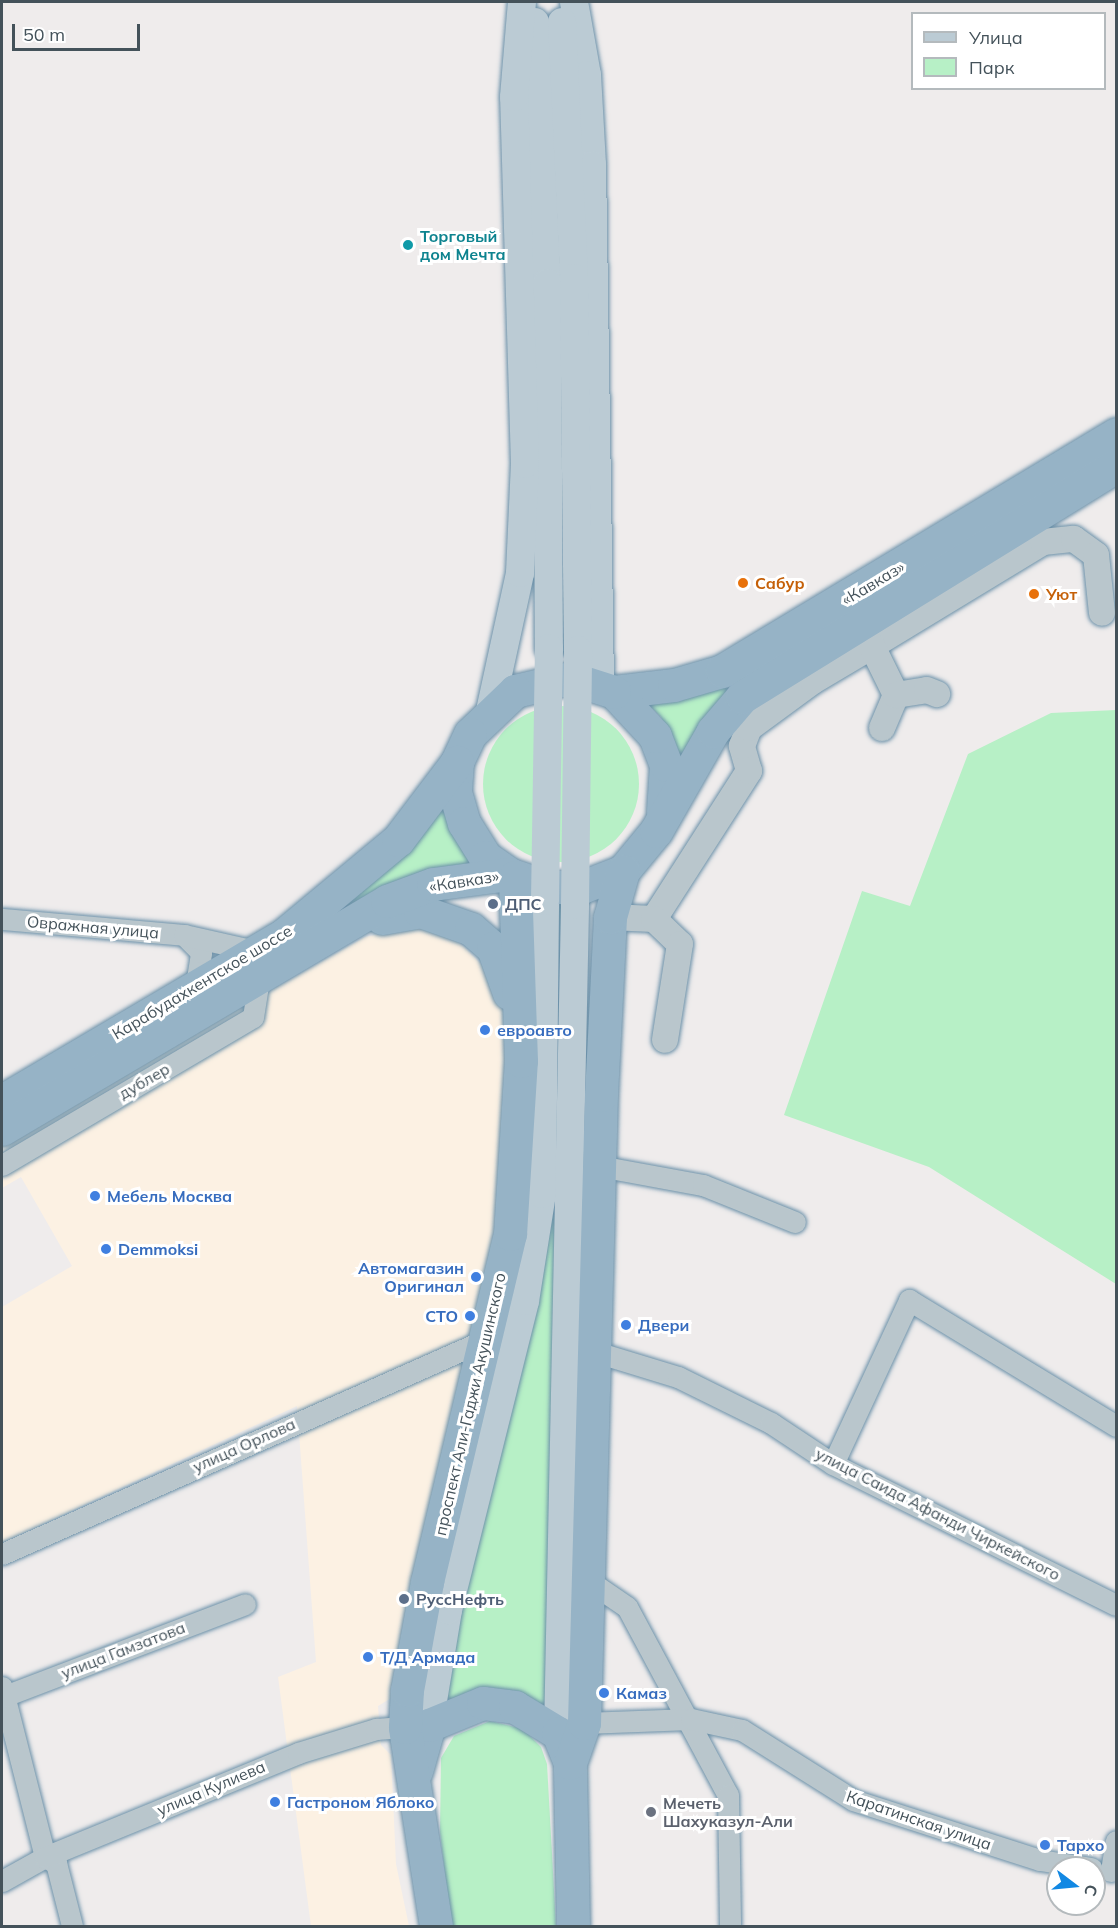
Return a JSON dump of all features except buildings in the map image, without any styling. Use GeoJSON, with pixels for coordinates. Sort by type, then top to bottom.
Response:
{"type":"FeatureCollection","features":[{"type":"Feature","properties":{"kind":"highway","name":"«Кавказ»"},"geometry":{"type":"LineString","coordinates":[[607,689],[674,686],[722,671],[1116,434]]}},
{"type":"Feature","properties":{"kind":"highway"},"geometry":{"type":"LineString","coordinates":[[573,1926],[570,1740],[589,1581],[599,1166],[610,917],[623,871],[656,831],[663,811],[713,731],[742,697],[1116,466]]}},
{"type":"Feature","properties":{"kind":"highway"},"geometry":{"type":"LineString","coordinates":[[623,871],[582,887],[546,887],[512,876],[485,857],[464,823],[455,792],[457,762],[470,734],[490,711],[539,682],[570,678],[607,689],[655,736],[666,765],[663,811]]}},
{"type":"Feature","properties":{"kind":"highway","name":"Карабудахкентское шоссе"},"geometry":{"type":"LineString","coordinates":[[2,1129],[257,964],[285,934],[383,854],[457,762]]}},
{"type":"Feature","properties":{"kind":"highway","name":"«Кавказ»"},"geometry":{"type":"LineString","coordinates":[[387,901],[433,884],[512,876]]}},
{"type":"Feature","properties":{"kind":"highway","name":"проспект Али-Гаджи Акушинского"},"geometry":{"type":"LineString","coordinates":[[436,1926],[415,1776],[427,1582],[487,1338],[516,1182],[520,1061],[512,876]]}},
{"type":"Feature","properties":{"kind":"highway","name":"Карабудахкентское шоссе"},"geometry":{"type":"LineString","coordinates":[[2,1101],[196,985],[323,938],[387,901]]}},
{"type":"Feature","properties":{"kind":"highway"},"geometry":{"type":"LineString","coordinates":[[323,938],[397,913],[420,911],[471,929],[493,948],[506,976],[520,1061]]}},
{"type":"Feature","properties":{"kind":"highway"},"geometry":{"type":"LineString","coordinates":[[417,1726],[483,1703],[515,1707],[570,1740]]}},
{"type":"Feature","properties":{"kind":"main road"},"geometry":{"type":"LineString","coordinates":[[490,711],[520,573],[525,475],[514,97],[522,2]]}},
{"type":"Feature","properties":{"kind":"main road"},"geometry":{"type":"LineString","coordinates":[[417,1726],[525,1301],[542,1194],[549,648],[547,283],[534,2]]}},
{"type":"Feature","properties":{"kind":"main road"},"geometry":{"type":"LineString","coordinates":[[561,2],[574,278],[578,650],[570,1740]]}},
{"type":"Feature","properties":{"kind":"main road"},"geometry":{"type":"LineString","coordinates":[[574,2],[587,75],[592,165],[607,689]]}},
{"type":"Feature","properties":{"kind":"street"},"geometry":{"type":"LineString","coordinates":[[654,919],[749,771],[742,746],[749,728],[872,646],[1043,542],[1074,538],[1096,555],[1102,613]]}},
{"type":"Feature","properties":{"kind":"street"},"geometry":{"type":"LineString","coordinates":[[872,646],[897,695]]}},
{"type":"Feature","properties":{"kind":"street"},"geometry":{"type":"LineString","coordinates":[[897,695],[927,690],[937,694]]}},
{"type":"Feature","properties":{"kind":"street"},"geometry":{"type":"LineString","coordinates":[[882,728],[897,695]]}},
{"type":"Feature","properties":{"kind":"street"},"geometry":{"type":"LineString","coordinates":[[610,917],[654,919],[680,945],[665,1040]]}},
{"type":"Feature","properties":{"kind":"street","name":"Овражная улица"},"geometry":{"type":"LineString","coordinates":[[2,919],[184,936],[257,964]]}},
{"type":"Feature","properties":{"kind":"street"},"geometry":{"type":"LineString","coordinates":[[184,936],[201,952],[196,985]]}},
{"type":"Feature","properties":{"kind":"street","name":"дублер"},"geometry":{"type":"LineString","coordinates":[[2,1165],[253,1017],[257,964]]}},
{"type":"Feature","properties":{"kind":"street"},"geometry":{"type":"LineString","coordinates":[[599,1166],[703,1185],[795,1222]]}},
{"type":"Feature","properties":{"kind":"street"},"geometry":{"type":"LineString","coordinates":[[833,1464],[909,1300],[1116,1426]]}},
{"type":"Feature","properties":{"kind":"street","name":"улица Орлова"},"geometry":{"type":"LineString","coordinates":[[2,1554],[487,1338]]}},
{"type":"Feature","properties":{"kind":"street","name":"улица Саида Афанди Чиркейского"},"geometry":{"type":"LineString","coordinates":[[596,1352],[678,1377],[771,1423],[833,1464],[1116,1605]]}},
{"type":"Feature","properties":{"kind":"street"},"geometry":{"type":"LineString","coordinates":[[589,1581],[627,1607],[691,1719],[728,1795],[730,1926]]}},
{"type":"Feature","properties":{"kind":"street","name":"улица Гамзатова"},"geometry":{"type":"LineString","coordinates":[[3,1693],[245,1604]]}},
{"type":"Feature","properties":{"kind":"street"},"geometry":{"type":"LineString","coordinates":[[3,1693],[45,1857],[56,1863],[72,1926]]}},
{"type":"Feature","properties":{"kind":"street","name":"Каратинская улица"},"geometry":{"type":"LineString","coordinates":[[570,1740],[691,1719],[742,1731],[853,1800],[1046,1861]]}},
{"type":"Feature","properties":{"kind":"street","name":"улица Кулиева"},"geometry":{"type":"LineString","coordinates":[[2,1881],[45,1857],[298,1753],[376,1729],[417,1726]]}},
{"type":"Feature","properties":{"kind":"street"},"geometry":{"type":"LineString","coordinates":[[1106,1863],[1116,1841]]}},
{"type":"Feature","properties":{"kind":"shaded area"},"geometry":{"type":"Polygon","coordinates":[[[418,926],[454,937],[493,976],[506,1022],[506,1202],[396,1695],[378,1706],[381,1745],[391,1755],[396,1864],[409,1926],[311,1926],[278,1677],[316,1662],[297,1406],[2,1543],[2,1307],[72,1266],[21,1177],[2,1188],[2,1144],[365,937],[418,926]]]}},
{"type":"Feature","properties":{"kind":"green space"},"geometry":{"type":"Polygon","coordinates":[[[740,674],[679,767],[661,717],[644,700],[740,674]]]}},
{"type":"Feature","properties":{"kind":"green space"},"geometry":{"type":"Polygon","coordinates":[[[561,706],[576,707],[591,712],[616,729],[633,754],[638,769],[638,799],[633,814],[616,839],[591,856],[576,861],[561,862],[546,861],[531,856],[506,839],[489,814],[484,799],[483,784],[484,769],[489,754],[506,729],[531,712],[546,707],[561,706]]]}},
{"type":"Feature","properties":{"kind":"green space"},"geometry":{"type":"Polygon","coordinates":[[[1116,710],[1116,1284],[929,1167],[784,1115],[862,891],[910,906],[968,754],[1051,713],[1116,710]]]}},
{"type":"Feature","properties":{"kind":"green space"},"geometry":{"type":"Polygon","coordinates":[[[443,796],[482,870],[298,945],[443,796]]]}},
{"type":"Feature","properties":{"kind":"green space"},"geometry":{"type":"Polygon","coordinates":[[[558,904],[563,904],[546,1708],[443,1706],[558,904]]]}},
{"type":"Feature","properties":{"kind":"green space"},"geometry":{"type":"Polygon","coordinates":[[[490,1721],[523,1729],[541,1747],[547,1764],[556,1926],[451,1926],[440,1833],[441,1758],[454,1736],[490,1721]]]}},
{"type":"Feature","properties":{"kind":"place","name":"Торговый дом Мечта"},"geometry":{"type":"Point","coordinates":[408,245]}},
{"type":"Feature","properties":{"kind":"place","name":"Сабур"},"geometry":{"type":"Point","coordinates":[743,583]}},
{"type":"Feature","properties":{"kind":"place","name":"Уют"},"geometry":{"type":"Point","coordinates":[1034,594]}},
{"type":"Feature","properties":{"kind":"place","name":"ДПС"},"geometry":{"type":"Point","coordinates":[493,904]}},
{"type":"Feature","properties":{"kind":"place","name":"евроавто"},"geometry":{"type":"Point","coordinates":[485,1030]}},
{"type":"Feature","properties":{"kind":"place","name":"Мебель Москва"},"geometry":{"type":"Point","coordinates":[95,1196]}},
{"type":"Feature","properties":{"kind":"place","name":"Demmoksi"},"geometry":{"type":"Point","coordinates":[106,1249]}},
{"type":"Feature","properties":{"kind":"place","name":"Автомагазин Оригинал"},"geometry":{"type":"Point","coordinates":[476,1277]}},
{"type":"Feature","properties":{"kind":"place","name":"СТО"},"geometry":{"type":"Point","coordinates":[470,1316]}},
{"type":"Feature","properties":{"kind":"place","name":"Двери"},"geometry":{"type":"Point","coordinates":[626,1325]}},
{"type":"Feature","properties":{"kind":"place","name":"РуссНефть"},"geometry":{"type":"Point","coordinates":[404,1599]}},
{"type":"Feature","properties":{"kind":"place","name":"Т/Д Армада"},"geometry":{"type":"Point","coordinates":[368,1657]}},
{"type":"Feature","properties":{"kind":"place","name":"Камаз"},"geometry":{"type":"Point","coordinates":[604,1693]}},
{"type":"Feature","properties":{"kind":"place","name":"Гастроном Яблоко"},"geometry":{"type":"Point","coordinates":[275,1802]}},
{"type":"Feature","properties":{"kind":"place","name":"Мечеть Шахуказул-Али"},"geometry":{"type":"Point","coordinates":[651,1812]}},
{"type":"Feature","properties":{"kind":"place","name":"Тархо"},"geometry":{"type":"Point","coordinates":[1045,1845]}}]}
